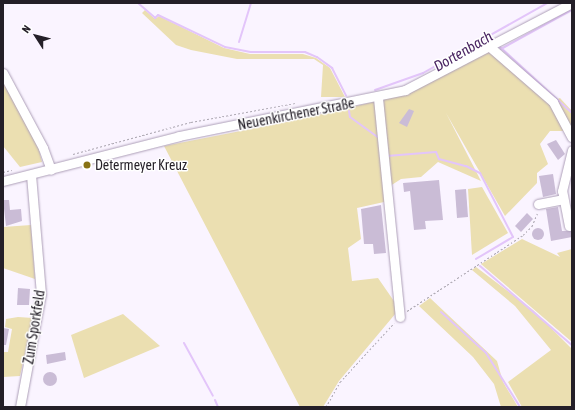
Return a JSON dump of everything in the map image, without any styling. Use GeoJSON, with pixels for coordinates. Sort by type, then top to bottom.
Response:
{"type":"FeatureCollection","features":[{"type":"Feature","properties":{"kind":"street","name":"Neuenkirchener Straße"},"geometry":{"type":"LineString","coordinates":[[3,181],[179,136],[378,98],[428,81],[490,47],[557,6],[572,3]]}},
{"type":"Feature","properties":{"kind":"street"},"geometry":{"type":"LineString","coordinates":[[490,47],[553,102],[572,137]]}},
{"type":"Feature","properties":{"kind":"street"},"geometry":{"type":"LineString","coordinates":[[3,73],[43,148],[50,170]]}},
{"type":"Feature","properties":{"kind":"street"},"geometry":{"type":"LineString","coordinates":[[378,98],[400,317]]}},
{"type":"Feature","properties":{"kind":"street"},"geometry":{"type":"LineString","coordinates":[[569,226],[563,199],[569,176],[572,150]]}},
{"type":"Feature","properties":{"kind":"street","name":"Zum Sporkfeld"},"geometry":{"type":"LineString","coordinates":[[20,407],[42,294],[31,175]]}},
{"type":"Feature","properties":{"kind":"street"},"geometry":{"type":"LineString","coordinates":[[538,204],[563,199]]}},
{"type":"Feature","properties":{"kind":"path"},"geometry":{"type":"LineString","coordinates":[[69,156],[192,122],[302,102]]}},
{"type":"Feature","properties":{"kind":"path"},"geometry":{"type":"LineString","coordinates":[[3,172],[15,170]]}},
{"type":"Feature","properties":{"kind":"path"},"geometry":{"type":"LineString","coordinates":[[326,407],[340,382],[400,317],[523,235],[538,217],[538,204]]}},
{"type":"Feature","properties":{"kind":"shaded area"},"geometry":{"type":"Polygon","coordinates":[[[145,10],[155,19],[159,16],[224,48],[250,54],[303,54],[316,58],[330,68],[345,97],[321,97],[323,65],[314,59],[237,59],[191,50],[176,45],[142,13],[145,10]]]}},
{"type":"Feature","properties":{"kind":"shaded area"},"geometry":{"type":"Polygon","coordinates":[[[489,51],[549,103],[560,98],[572,111],[572,131],[550,131],[540,144],[548,164],[537,173],[537,183],[505,216],[446,113],[481,181],[438,162],[421,177],[401,179],[384,190],[384,202],[357,208],[361,239],[348,248],[352,281],[378,278],[396,304],[396,313],[339,381],[323,407],[300,407],[164,146],[287,122],[407,94],[489,51]]]}},
{"type":"Feature","properties":{"kind":"shaded area"},"geometry":{"type":"Polygon","coordinates":[[[3,80],[37,141],[42,162],[20,167],[3,146],[3,80]]]}},
{"type":"Feature","properties":{"kind":"shaded area"},"geometry":{"type":"Polygon","coordinates":[[[482,187],[508,233],[472,255],[468,189],[482,187]]]}},
{"type":"Feature","properties":{"kind":"shaded area"},"geometry":{"type":"Polygon","coordinates":[[[31,225],[35,279],[3,268],[3,227],[31,225]]]}},
{"type":"Feature","properties":{"kind":"shaded area"},"geometry":{"type":"Polygon","coordinates":[[[522,239],[560,257],[557,253],[572,249],[572,342],[481,264],[522,239]]]}},
{"type":"Feature","properties":{"kind":"shaded area"},"geometry":{"type":"Polygon","coordinates":[[[476,267],[533,310],[572,349],[572,407],[522,407],[508,382],[551,350],[515,306],[472,270],[476,267]]]}},
{"type":"Feature","properties":{"kind":"shaded area"},"geometry":{"type":"Polygon","coordinates":[[[430,298],[497,361],[503,382],[518,407],[501,407],[494,384],[473,357],[419,306],[430,298]]]}},
{"type":"Feature","properties":{"kind":"shaded area"},"geometry":{"type":"Polygon","coordinates":[[[123,314],[160,346],[84,378],[71,335],[123,314]]]}},
{"type":"Feature","properties":{"kind":"shaded area"},"geometry":{"type":"Polygon","coordinates":[[[18,317],[33,318],[20,376],[3,377],[3,352],[8,352],[12,329],[5,327],[6,319],[18,317]]]}},
{"type":"Feature","properties":{"kind":"building"},"geometry":{"type":"Polygon","coordinates":[[[409,109],[414,111],[407,127],[399,123],[409,109]]]}},
{"type":"Feature","properties":{"kind":"building"},"geometry":{"type":"Polygon","coordinates":[[[556,140],[565,154],[558,160],[547,144],[556,140]]]}},
{"type":"Feature","properties":{"kind":"building"},"geometry":{"type":"Polygon","coordinates":[[[553,174],[556,194],[543,197],[539,176],[553,174]]]}},
{"type":"Feature","properties":{"kind":"building"},"geometry":{"type":"Polygon","coordinates":[[[439,180],[443,220],[425,221],[426,229],[414,230],[410,191],[404,192],[403,183],[439,180]]]}},
{"type":"Feature","properties":{"kind":"building"},"geometry":{"type":"Polygon","coordinates":[[[466,189],[468,217],[457,218],[455,190],[466,189]]]}},
{"type":"Feature","properties":{"kind":"building"},"geometry":{"type":"Polygon","coordinates":[[[3,200],[9,200],[10,210],[21,209],[22,221],[6,226],[3,200]]]}},
{"type":"Feature","properties":{"kind":"building"},"geometry":{"type":"Polygon","coordinates":[[[381,205],[386,253],[374,254],[373,244],[364,244],[361,209],[381,205]]]}},
{"type":"Feature","properties":{"kind":"building"},"geometry":{"type":"Polygon","coordinates":[[[558,207],[562,231],[572,231],[572,237],[551,241],[546,209],[558,207]]]}},
{"type":"Feature","properties":{"kind":"building"},"geometry":{"type":"Polygon","coordinates":[[[527,213],[533,219],[521,232],[515,226],[527,213]]]}},
{"type":"Feature","properties":{"kind":"building"},"geometry":{"type":"Polygon","coordinates":[[[536,228],[540,228],[544,234],[540,240],[536,240],[532,236],[532,232],[536,228]]]}},
{"type":"Feature","properties":{"kind":"building"},"geometry":{"type":"Polygon","coordinates":[[[18,288],[30,289],[29,305],[17,305],[18,288]]]}},
{"type":"Feature","properties":{"kind":"building"},"geometry":{"type":"Polygon","coordinates":[[[3,328],[9,329],[6,345],[3,345],[3,328]]]}},
{"type":"Feature","properties":{"kind":"building"},"geometry":{"type":"Polygon","coordinates":[[[65,352],[66,360],[47,364],[46,355],[65,352]]]}},
{"type":"Feature","properties":{"kind":"building"},"geometry":{"type":"Polygon","coordinates":[[[50,372],[55,374],[57,379],[55,384],[50,386],[45,384],[43,379],[45,374],[50,372]]]}},
{"type":"Feature","properties":{"kind":"waterway"},"geometry":{"type":"LineString","coordinates":[[138,3],[155,18],[158,15],[225,47],[251,52],[305,52],[317,57],[332,68],[346,96]]}},
{"type":"Feature","properties":{"kind":"waterway"},"geometry":{"type":"LineString","coordinates":[[239,42],[251,3]]}},
{"type":"Feature","properties":{"kind":"waterway","name":"Dortenbach"},"geometry":{"type":"LineString","coordinates":[[375,90],[423,73],[547,3]]}},
{"type":"Feature","properties":{"kind":"waterway"},"geometry":{"type":"LineString","coordinates":[[501,49],[572,10]]}},
{"type":"Feature","properties":{"kind":"waterway"},"geometry":{"type":"LineString","coordinates":[[500,47],[572,113]]}},
{"type":"Feature","properties":{"kind":"waterway"},"geometry":{"type":"LineString","coordinates":[[349,111],[350,117],[378,137]]}},
{"type":"Feature","properties":{"kind":"waterway"},"geometry":{"type":"LineString","coordinates":[[387,156],[436,152],[439,159],[466,166],[480,173],[513,237],[476,259]]}},
{"type":"Feature","properties":{"kind":"waterway"},"geometry":{"type":"LineString","coordinates":[[480,266],[572,345]]}},
{"type":"Feature","properties":{"kind":"waterway"},"geometry":{"type":"LineString","coordinates":[[441,312],[486,353],[520,407]]}},
{"type":"Feature","properties":{"kind":"waterway"},"geometry":{"type":"LineString","coordinates":[[184,343],[213,396]]}},
{"type":"Feature","properties":{"kind":"waterway"},"geometry":{"type":"LineString","coordinates":[[215,400],[218,407]]}},
{"type":"Feature","properties":{"kind":"place","name":"Determeyer Kreuz"},"geometry":{"type":"Point","coordinates":[87,165]}}]}
